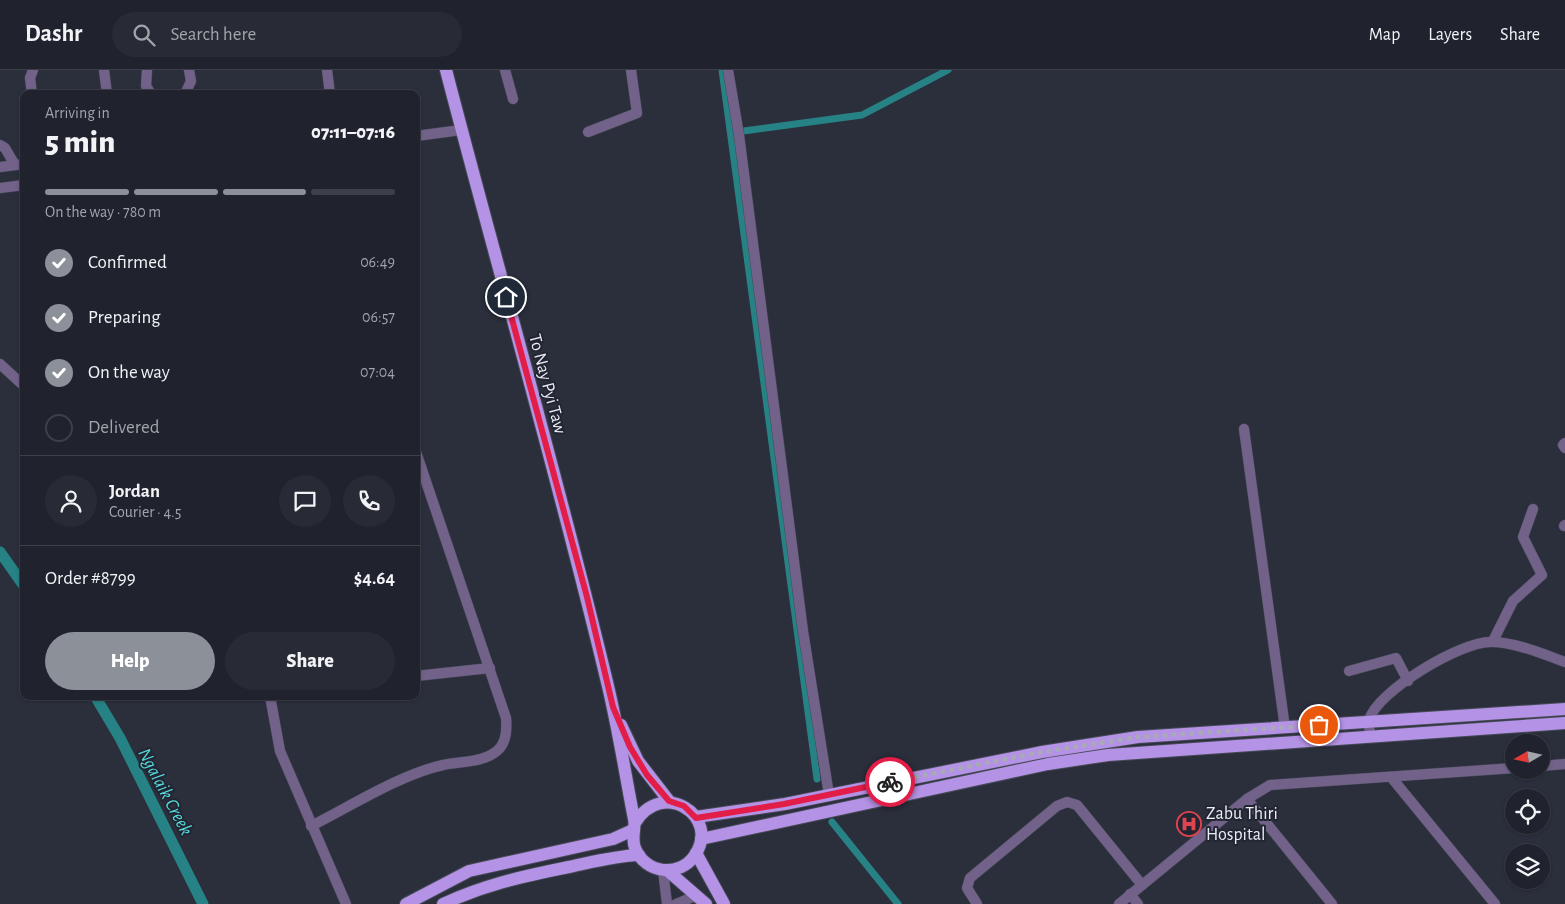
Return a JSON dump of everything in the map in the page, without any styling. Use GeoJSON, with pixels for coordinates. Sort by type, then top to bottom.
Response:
{"type":"FeatureCollection","features":[{"type":"Feature","properties":{"kind":"main road","name":"To Nay Pyi Taw"},"geometry":{"type":"LineString","coordinates":[[446,70],[587,597],[613,707]]}},
{"type":"Feature","properties":{"kind":"main road"},"geometry":{"type":"LineString","coordinates":[[613,707],[638,762],[669,801]]}},
{"type":"Feature","properties":{"kind":"main road"},"geometry":{"type":"LineString","coordinates":[[406,904],[469,871],[613,838],[634,826],[649,806],[669,801],[684,806],[696,818],[700,826],[701,839],[696,854],[680,868],[666,870],[650,866],[639,856],[635,848],[634,826],[613,707]]}},
{"type":"Feature","properties":{"kind":"main road"},"geometry":{"type":"LineString","coordinates":[[696,818],[828,795],[1042,752],[1130,738],[1285,728],[1369,720],[1420,720],[1565,710]]}},
{"type":"Feature","properties":{"kind":"main road"},"geometry":{"type":"LineString","coordinates":[[701,839],[1048,764],[1156,750],[1565,723]]}},
{"type":"Feature","properties":{"kind":"main road"},"geometry":{"type":"LineString","coordinates":[[696,854],[724,904]]}},
{"type":"Feature","properties":{"kind":"main road"},"geometry":{"type":"LineString","coordinates":[[443,904],[476,889],[511,879],[619,856],[639,856]]}},
{"type":"Feature","properties":{"kind":"main road"},"geometry":{"type":"LineString","coordinates":[[666,870],[706,904]]}},
{"type":"Feature","properties":{"kind":"street"},"geometry":{"type":"LineString","coordinates":[[32,90],[30,78],[33,70]]}},
{"type":"Feature","properties":{"kind":"street"},"geometry":{"type":"LineString","coordinates":[[104,70],[106,90]]}},
{"type":"Feature","properties":{"kind":"street"},"geometry":{"type":"LineString","coordinates":[[146,70],[146,86],[148,90]]}},
{"type":"Feature","properties":{"kind":"street"},"geometry":{"type":"LineString","coordinates":[[187,90],[191,81],[189,70]]}},
{"type":"Feature","properties":{"kind":"street"},"geometry":{"type":"LineString","coordinates":[[327,70],[330,90]]}},
{"type":"Feature","properties":{"kind":"street"},"geometry":{"type":"LineString","coordinates":[[505,70],[513,99]]}},
{"type":"Feature","properties":{"kind":"street"},"geometry":{"type":"LineString","coordinates":[[588,132],[637,113],[631,70]]}},
{"type":"Feature","properties":{"kind":"street"},"geometry":{"type":"LineString","coordinates":[[728,70],[739,132],[800,612],[828,795]]}},
{"type":"Feature","properties":{"kind":"street"},"geometry":{"type":"LineString","coordinates":[[420,135],[461,130]]}},
{"type":"Feature","properties":{"kind":"street"},"geometry":{"type":"LineString","coordinates":[[0,145],[19,164]]}},
{"type":"Feature","properties":{"kind":"street"},"geometry":{"type":"LineString","coordinates":[[0,167],[19,164]]}},
{"type":"Feature","properties":{"kind":"street"},"geometry":{"type":"LineString","coordinates":[[0,188],[20,186]]}},
{"type":"Feature","properties":{"kind":"street"},"geometry":{"type":"LineString","coordinates":[[0,364],[20,382]]}},
{"type":"Feature","properties":{"kind":"street"},"geometry":{"type":"LineString","coordinates":[[1244,429],[1285,728]]}},
{"type":"Feature","properties":{"kind":"street"},"geometry":{"type":"LineString","coordinates":[[1565,443],[1563,445],[1565,448]]}},
{"type":"Feature","properties":{"kind":"street"},"geometry":{"type":"LineString","coordinates":[[311,826],[420,772],[486,756],[498,750],[504,742],[507,730],[506,718],[420,464]]}},
{"type":"Feature","properties":{"kind":"street"},"geometry":{"type":"LineString","coordinates":[[1493,641],[1513,601],[1542,575],[1523,537],[1533,509]]}},
{"type":"Feature","properties":{"kind":"street"},"geometry":{"type":"LineString","coordinates":[[1370,736],[1369,720],[1382,702],[1442,657],[1464,647],[1493,641],[1565,662]]}},
{"type":"Feature","properties":{"kind":"street"},"geometry":{"type":"LineString","coordinates":[[1349,671],[1396,658],[1408,681]]}},
{"type":"Feature","properties":{"kind":"street"},"geometry":{"type":"LineString","coordinates":[[420,676],[490,668]]}},
{"type":"Feature","properties":{"kind":"street"},"geometry":{"type":"LineString","coordinates":[[271,700],[280,751],[346,904]]}},
{"type":"Feature","properties":{"kind":"street"},"geometry":{"type":"LineString","coordinates":[[1550,765],[1565,764]]}},
{"type":"Feature","properties":{"kind":"street"},"geometry":{"type":"LineString","coordinates":[[1119,904],[1247,799],[1264,788],[1276,784],[1505,769]]}},
{"type":"Feature","properties":{"kind":"street"},"geometry":{"type":"LineString","coordinates":[[1392,777],[1495,904]]}},
{"type":"Feature","properties":{"kind":"street"},"geometry":{"type":"LineString","coordinates":[[1247,799],[1332,904]]}},
{"type":"Feature","properties":{"kind":"street"},"geometry":{"type":"LineString","coordinates":[[977,904],[966,888],[970,878],[1056,806],[1067,802],[1077,806],[1142,885]]}},
{"type":"Feature","properties":{"kind":"street"},"geometry":{"type":"LineString","coordinates":[[666,870],[667,904]]}},
{"type":"Feature","properties":{"kind":"street"},"geometry":{"type":"LineString","coordinates":[[1130,894],[1138,904]]}},
{"type":"Feature","properties":{"kind":"street"},"geometry":{"type":"LineString","coordinates":[[676,904],[695,896]]}},
{"type":"Feature","properties":{"kind":"waterway"},"geometry":{"type":"LineString","coordinates":[[722,70],[817,779]]}},
{"type":"Feature","properties":{"kind":"waterway"},"geometry":{"type":"LineString","coordinates":[[736,132],[862,115],[948,70]]}},
{"type":"Feature","properties":{"kind":"waterway","name":"Ngalaik Creek"},"geometry":{"type":"LineString","coordinates":[[0,552],[20,580]]}},
{"type":"Feature","properties":{"kind":"waterway","name":"Ngalaik Creek"},"geometry":{"type":"LineString","coordinates":[[97,700],[120,738],[203,904]]}},
{"type":"Feature","properties":{"kind":"waterway"},"geometry":{"type":"LineString","coordinates":[[832,822],[898,904]]}},
{"type":"Feature","properties":{"kind":"way so far"},"geometry":{"type":"LineString","coordinates":[[890,782],[1042,752],[1138,737],[1319,725]]}},
{"type":"Feature","properties":{"kind":"place","name":"Zabu Thiri Hospital"},"geometry":{"type":"Point","coordinates":[1189,824]}},
{"type":"Feature","properties":{"kind":"route"},"geometry":{"type":"LineString","coordinates":[[506,297],[587,597],[613,707],[630,747],[647,775],[669,801],[684,806],[696,818],[784,804],[890,782]]}}]}
